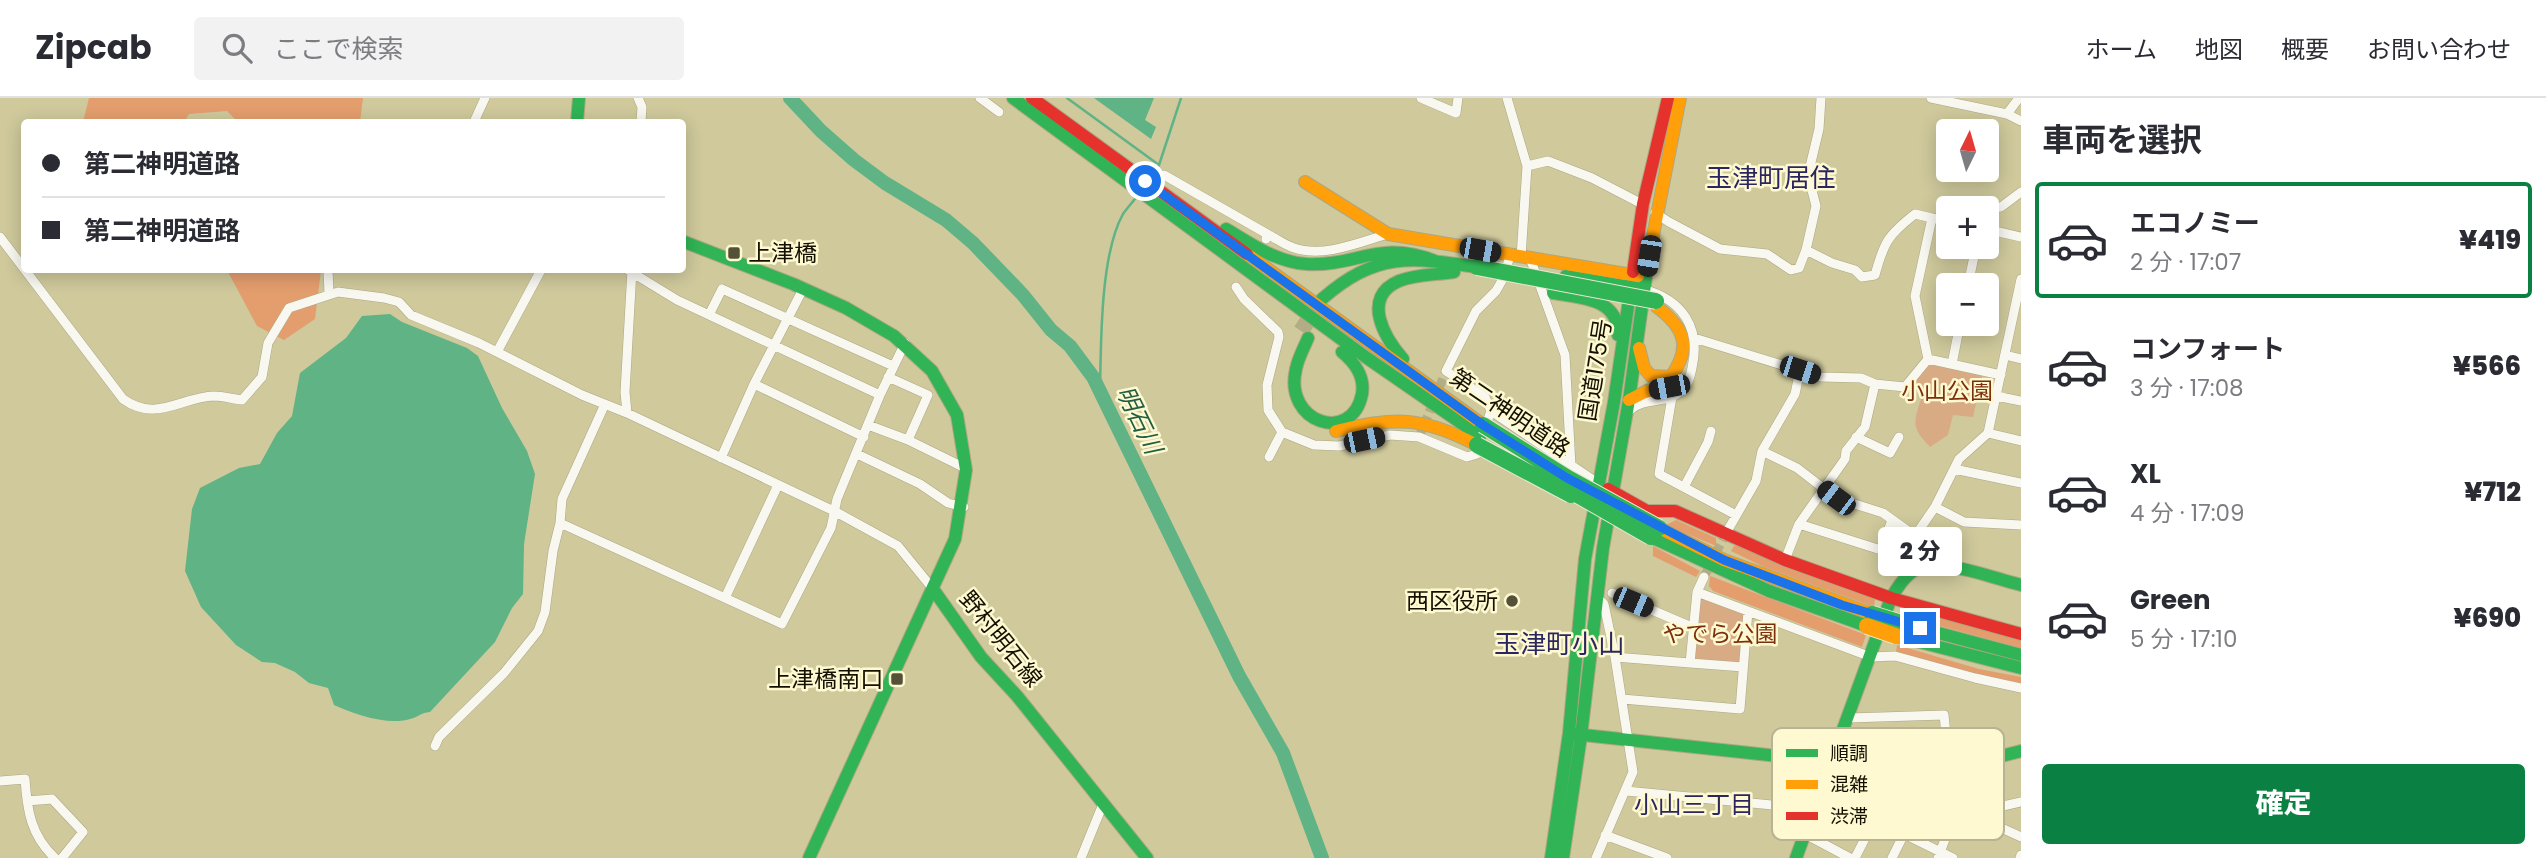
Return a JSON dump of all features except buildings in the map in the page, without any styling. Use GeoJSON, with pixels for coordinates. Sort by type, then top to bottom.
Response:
{"type":"FeatureCollection","features":[{"type":"Feature","properties":{"kind":"main road"},"geometry":{"type":"LineString","coordinates":[[577,119],[579,98]]}},
{"type":"Feature","properties":{"kind":"main road","name":"第二神明道路"},"geometry":{"type":"LineString","coordinates":[[1013,98],[1164,198],[1416,377],[1483,429],[1537,479],[1601,510],[1870,620],[2000,664],[2021,668]]}},
{"type":"Feature","properties":{"kind":"main road","name":"第二神明道路"},"geometry":{"type":"LineString","coordinates":[[1032,98],[1106,159],[1124,165],[1283,298],[1483,429],[1655,532]]}},
{"type":"Feature","properties":{"kind":"main road","name":"国道175号"},"geometry":{"type":"LineString","coordinates":[[1563,858],[1575,734],[1585,559],[1627,407],[1644,289],[1650,209],[1668,98]]}},
{"type":"Feature","properties":{"kind":"main road","name":"国道175号"},"geometry":{"type":"LineString","coordinates":[[1650,209],[1680,98]]}},
{"type":"Feature","properties":{"kind":"main road"},"geometry":{"type":"LineString","coordinates":[[1305,182],[1388,234],[1520,257],[1644,289],[1668,306],[1685,324],[1691,348],[1684,375],[1669,387],[1647,391],[1627,407]]}},
{"type":"Feature","properties":{"kind":"main road"},"geometry":{"type":"LineString","coordinates":[[1164,198],[1289,262],[1312,264],[1385,250],[1418,252],[1435,261]]}},
{"type":"Feature","properties":{"kind":"main road","name":"野村明石線"},"geometry":{"type":"LineString","coordinates":[[686,243],[853,310],[905,342],[923,359],[948,397],[962,434],[967,469],[964,507],[955,539],[933,589],[981,657],[1017,696],[1147,858]]}},
{"type":"Feature","properties":{"kind":"main road"},"geometry":{"type":"LineString","coordinates":[[1454,272],[1433,268],[1388,269],[1370,274],[1326,302],[1339,282],[1358,270],[1384,261],[1435,261],[1531,280],[1644,289]]}},
{"type":"Feature","properties":{"kind":"main road"},"geometry":{"type":"LineString","coordinates":[[1416,377],[1410,365],[1392,348],[1379,326],[1378,305],[1384,290],[1398,281],[1454,272],[1480,272]]}},
{"type":"Feature","properties":{"kind":"main road"},"geometry":{"type":"LineString","coordinates":[[1531,280],[1564,276],[1644,289],[1681,330],[1685,348],[1680,366],[1671,377],[1657,379],[1648,375],[1640,363],[1640,311]]}},
{"type":"Feature","properties":{"kind":"main road"},"geometry":{"type":"LineString","coordinates":[[1531,280],[1552,293],[1594,301],[1609,309],[1618,320],[1621,352]]}},
{"type":"Feature","properties":{"kind":"main road","name":"国道175号"},"geometry":{"type":"LineString","coordinates":[[1550,858],[1575,734],[1595,597],[1621,352],[1644,289]]}},
{"type":"Feature","properties":{"kind":"main road"},"geometry":{"type":"LineString","coordinates":[[1283,298],[1298,317],[1356,363],[1361,374],[1363,395],[1359,407],[1346,419],[1327,424],[1306,416],[1297,402],[1292,385],[1304,335],[1287,365],[1283,389],[1292,412],[1310,427],[1334,432],[1393,420],[1413,419],[1453,432],[1483,429]]}},
{"type":"Feature","properties":{"kind":"main road"},"geometry":{"type":"LineString","coordinates":[[1606,488],[1647,511],[1675,511],[1785,560],[1891,598],[2021,634]]}},
{"type":"Feature","properties":{"kind":"main road"},"geometry":{"type":"LineString","coordinates":[[1845,728],[1891,598],[1900,582],[1922,566],[1939,566],[2021,585]]}},
{"type":"Feature","properties":{"kind":"main road"},"geometry":{"type":"LineString","coordinates":[[809,858],[933,589]]}},
{"type":"Feature","properties":{"kind":"main road","name":"第二神明道路"},"geometry":{"type":"LineString","coordinates":[[1899,629],[2021,655]]}},
{"type":"Feature","properties":{"kind":"main road"},"geometry":{"type":"LineString","coordinates":[[1575,734],[1772,755]]}},
{"type":"Feature","properties":{"kind":"main road"},"geometry":{"type":"LineString","coordinates":[[2004,755],[2021,751]]}},
{"type":"Feature","properties":{"kind":"main road"},"geometry":{"type":"LineString","coordinates":[[1796,858],[1803,840]]}},
{"type":"Feature","properties":{"kind":"street"},"geometry":{"type":"LineString","coordinates":[[475,119],[485,98]]}},
{"type":"Feature","properties":{"kind":"street"},"geometry":{"type":"LineString","coordinates":[[980,98],[999,112]]}},
{"type":"Feature","properties":{"kind":"street"},"geometry":{"type":"LineString","coordinates":[[1421,98],[1456,113],[1458,98]]}},
{"type":"Feature","properties":{"kind":"street"},"geometry":{"type":"LineString","coordinates":[[1507,98],[1527,166],[1520,257],[1565,355],[1571,466]]}},
{"type":"Feature","properties":{"kind":"street"},"geometry":{"type":"LineString","coordinates":[[1527,166],[1548,161],[1592,178],[1720,249],[1767,254],[1791,270],[1799,268],[1816,206],[1808,175],[1819,129],[1821,98]]}},
{"type":"Feature","properties":{"kind":"street"},"geometry":{"type":"LineString","coordinates":[[2007,114],[2019,98]]}},
{"type":"Feature","properties":{"kind":"street"},"geometry":{"type":"LineString","coordinates":[[639,99],[642,107],[641,119]]}},
{"type":"Feature","properties":{"kind":"street"},"geometry":{"type":"LineString","coordinates":[[1935,99],[2007,114],[2021,121]]}},
{"type":"Feature","properties":{"kind":"street"},"geometry":{"type":"LineString","coordinates":[[1164,176],[1267,237],[1295,249],[1334,249],[1388,234]]}},
{"type":"Feature","properties":{"kind":"street"},"geometry":{"type":"LineString","coordinates":[[1999,207],[2021,192]]}},
{"type":"Feature","properties":{"kind":"street"},"geometry":{"type":"LineString","coordinates":[[1806,250],[1832,263],[1855,270],[1862,277],[1875,275],[1883,246],[1895,229],[1915,214],[1936,219]]}},
{"type":"Feature","properties":{"kind":"street"},"geometry":{"type":"LineString","coordinates":[[1928,359],[1915,296],[1932,218]]}},
{"type":"Feature","properties":{"kind":"street"},"geometry":{"type":"LineString","coordinates":[[1999,232],[2021,237]]}},
{"type":"Feature","properties":{"kind":"street"},"geometry":{"type":"LineString","coordinates":[[0,237],[21,265]]}},
{"type":"Feature","properties":{"kind":"street"},"geometry":{"type":"LineString","coordinates":[[1236,287],[1244,299],[1278,332],[1267,384],[1268,410],[1282,432],[1314,445],[1339,446],[1390,435],[1419,437],[1467,457],[1477,454],[1483,429],[1485,397],[1446,371],[1476,311],[1496,291],[1520,257]]}},
{"type":"Feature","properties":{"kind":"street"},"geometry":{"type":"LineString","coordinates":[[27,273],[123,399],[136,409],[168,408],[213,396],[242,400],[262,377],[268,343],[289,308],[328,294],[350,292],[399,302],[411,315],[497,352],[836,512],[898,546],[933,589]]}},
{"type":"Feature","properties":{"kind":"street"},"geometry":{"type":"LineString","coordinates":[[328,273],[328,294]]}},
{"type":"Feature","properties":{"kind":"street"},"geometry":{"type":"LineString","coordinates":[[497,352],[539,273]]}},
{"type":"Feature","properties":{"kind":"street"},"geometry":{"type":"LineString","coordinates":[[627,413],[625,392],[631,273]]}},
{"type":"Feature","properties":{"kind":"street"},"geometry":{"type":"LineString","coordinates":[[636,273],[677,300],[709,316],[880,395]]}},
{"type":"Feature","properties":{"kind":"street"},"geometry":{"type":"LineString","coordinates":[[1915,536],[1935,507],[1959,459],[1988,433],[2005,355],[2017,318],[2021,279]]}},
{"type":"Feature","properties":{"kind":"street"},"geometry":{"type":"LineString","coordinates":[[709,316],[722,289],[893,366]]}},
{"type":"Feature","properties":{"kind":"street"},"geometry":{"type":"LineString","coordinates":[[721,458],[754,384],[803,289]]}},
{"type":"Feature","properties":{"kind":"street"},"geometry":{"type":"LineString","coordinates":[[1627,407],[1672,397],[1683,390],[1689,381],[1693,362],[1692,327],[1675,305],[1644,289]]}},
{"type":"Feature","properties":{"kind":"street"},"geometry":{"type":"LineString","coordinates":[[1952,364],[1958,336]]}},
{"type":"Feature","properties":{"kind":"street"},"geometry":{"type":"LineString","coordinates":[[1694,338],[1821,377],[1861,378],[1875,384],[1905,387],[1928,359]]}},
{"type":"Feature","properties":{"kind":"street"},"geometry":{"type":"LineString","coordinates":[[559,523],[782,624],[831,528],[838,499],[880,395],[905,342]]}},
{"type":"Feature","properties":{"kind":"street"},"geometry":{"type":"LineString","coordinates":[[2005,355],[2021,359]]}},
{"type":"Feature","properties":{"kind":"street"},"geometry":{"type":"LineString","coordinates":[[1928,359],[2001,375]]}},
{"type":"Feature","properties":{"kind":"street"},"geometry":{"type":"LineString","coordinates":[[1725,535],[1756,481],[1762,451],[1795,394],[1800,370]]}},
{"type":"Feature","properties":{"kind":"street"},"geometry":{"type":"LineString","coordinates":[[888,377],[928,395],[908,440]]}},
{"type":"Feature","properties":{"kind":"street"},"geometry":{"type":"LineString","coordinates":[[754,384],[864,437]]}},
{"type":"Feature","properties":{"kind":"street"},"geometry":{"type":"LineString","coordinates":[[1785,560],[1799,524],[1865,427],[1875,384]]}},
{"type":"Feature","properties":{"kind":"street"},"geometry":{"type":"LineString","coordinates":[[1996,396],[2021,401]]}},
{"type":"Feature","properties":{"kind":"street"},"geometry":{"type":"LineString","coordinates":[[1672,397],[1659,474],[1736,515]]}},
{"type":"Feature","properties":{"kind":"street"},"geometry":{"type":"LineString","coordinates":[[435,746],[439,737],[504,673],[538,631],[544,612],[562,499],[605,404]]}},
{"type":"Feature","properties":{"kind":"street"},"geometry":{"type":"LineString","coordinates":[[868,425],[908,440],[967,469]]}},
{"type":"Feature","properties":{"kind":"street"},"geometry":{"type":"LineString","coordinates":[[1483,429],[1527,433],[1606,488]]}},
{"type":"Feature","properties":{"kind":"street"},"geometry":{"type":"LineString","coordinates":[[1684,487],[1711,431]]}},
{"type":"Feature","properties":{"kind":"street"},"geometry":{"type":"LineString","coordinates":[[1269,457],[1282,432]]}},
{"type":"Feature","properties":{"kind":"street"},"geometry":{"type":"LineString","coordinates":[[1988,433],[2021,440]]}},
{"type":"Feature","properties":{"kind":"street"},"geometry":{"type":"LineString","coordinates":[[1856,437],[1890,453],[1899,437]]}},
{"type":"Feature","properties":{"kind":"street"},"geometry":{"type":"LineString","coordinates":[[1762,451],[1797,468],[1836,498],[1883,513],[1915,536],[1922,566]]}},
{"type":"Feature","properties":{"kind":"street"},"geometry":{"type":"LineString","coordinates":[[857,454],[920,484],[948,503],[964,507]]}},
{"type":"Feature","properties":{"kind":"street"},"geometry":{"type":"LineString","coordinates":[[1954,468],[2021,483]]}},
{"type":"Feature","properties":{"kind":"street"},"geometry":{"type":"LineString","coordinates":[[725,598],[778,485]]}},
{"type":"Feature","properties":{"kind":"street"},"geometry":{"type":"LineString","coordinates":[[1935,507],[1964,522],[2021,525]]}},
{"type":"Feature","properties":{"kind":"street"},"geometry":{"type":"LineString","coordinates":[[1799,524],[1881,550],[1892,520]]}},
{"type":"Feature","properties":{"kind":"street"},"geometry":{"type":"LineString","coordinates":[[1690,663],[1697,592],[1704,577]]}},
{"type":"Feature","properties":{"kind":"street"},"geometry":{"type":"LineString","coordinates":[[1697,592],[1871,657],[1895,656],[2021,688]]}},
{"type":"Feature","properties":{"kind":"street"},"geometry":{"type":"LineString","coordinates":[[1612,593],[1694,628]]}},
{"type":"Feature","properties":{"kind":"street"},"geometry":{"type":"LineString","coordinates":[[1595,597],[1604,604],[1633,772],[1596,858]]}},
{"type":"Feature","properties":{"kind":"street"},"geometry":{"type":"LineString","coordinates":[[1622,699],[1740,709],[1748,611]]}},
{"type":"Feature","properties":{"kind":"street"},"geometry":{"type":"LineString","coordinates":[[1615,657],[1743,667]]}},
{"type":"Feature","properties":{"kind":"street"},"geometry":{"type":"LineString","coordinates":[[1849,718],[1944,715],[1945,728]]}},
{"type":"Feature","properties":{"kind":"street"},"geometry":{"type":"LineString","coordinates":[[0,781],[25,779],[28,817],[43,847],[55,858]]}},
{"type":"Feature","properties":{"kind":"street"},"geometry":{"type":"LineString","coordinates":[[1626,791],[1772,805]]}},
{"type":"Feature","properties":{"kind":"street"},"geometry":{"type":"LineString","coordinates":[[27,801],[52,799],[83,832],[62,858]]}},
{"type":"Feature","properties":{"kind":"street"},"geometry":{"type":"LineString","coordinates":[[1080,858],[1103,804]]}},
{"type":"Feature","properties":{"kind":"street"},"geometry":{"type":"LineString","coordinates":[[2004,828],[2021,837]]}},
{"type":"Feature","properties":{"kind":"street"},"geometry":{"type":"LineString","coordinates":[[1605,835],[1667,858]]}},
{"type":"Feature","properties":{"kind":"street"},"geometry":{"type":"LineString","coordinates":[[1817,840],[1852,858],[1862,840]]}},
{"type":"Feature","properties":{"kind":"street"},"geometry":{"type":"LineString","coordinates":[[1892,858],[1901,840]]}},
{"type":"Feature","properties":{"kind":"street"},"geometry":{"type":"LineString","coordinates":[[1914,840],[1939,855],[1953,858]]}},
{"type":"Feature","properties":{"kind":"green space","name":"小山公園"},"geometry":{"type":"Polygon","coordinates":[[[1931,363],[1983,373],[1973,417],[1953,415],[1948,435],[1930,447],[1919,434],[1915,423],[1922,396],[1911,382],[1931,363]]]}},
{"type":"Feature","properties":{"kind":"green space","name":"やでら公園"},"geometry":{"type":"Polygon","coordinates":[[[1703,597],[1745,613],[1740,660],[1735,665],[1698,660],[1694,656],[1700,599],[1703,597]]]}},
{"type":"Feature","properties":{"kind":"shaded area"},"geometry":{"type":"Polygon","coordinates":[[[89,98],[363,98],[360,119],[235,119],[227,111],[189,114],[186,119],[84,119],[89,98]]]}},
{"type":"Feature","properties":{"kind":"shaded area"},"geometry":{"type":"Polygon","coordinates":[[[1094,98],[1154,98],[1145,120],[1156,127],[1151,139],[1094,98]]]}},
{"type":"Feature","properties":{"kind":"shaded area"},"geometry":{"type":"Polygon","coordinates":[[[229,273],[321,273],[315,319],[284,340],[257,326],[229,273]]]}},
{"type":"Feature","properties":{"kind":"shaded area"},"geometry":{"type":"Polygon","coordinates":[[[390,314],[402,322],[467,348],[478,356],[502,408],[527,451],[535,474],[524,544],[523,594],[512,608],[495,642],[430,712],[401,721],[361,715],[334,705],[328,688],[309,683],[295,672],[275,663],[262,662],[236,645],[201,607],[185,571],[192,509],[200,488],[239,468],[260,464],[277,433],[292,416],[300,373],[346,338],[362,316],[390,314]]]}},
{"type":"Feature","properties":{"kind":"shaded area"},"geometry":{"type":"Polygon","coordinates":[[[1676,520],[1716,538],[1716,546],[1666,525],[1676,520]]]}},
{"type":"Feature","properties":{"kind":"shaded area"},"geometry":{"type":"Polygon","coordinates":[[[1738,545],[1875,599],[1874,607],[1764,567],[1731,551],[1738,545]]]}},
{"type":"Feature","properties":{"kind":"shaded area"},"geometry":{"type":"Polygon","coordinates":[[[1653,546],[1700,571],[1696,577],[1653,556],[1653,546]]]}},
{"type":"Feature","properties":{"kind":"shaded area"},"geometry":{"type":"Polygon","coordinates":[[[1710,576],[1866,635],[1862,647],[1713,591],[1709,586],[1710,576]]]}},
{"type":"Feature","properties":{"kind":"shaded area"},"geometry":{"type":"Polygon","coordinates":[[[1913,609],[2021,637],[2021,648],[1904,616],[1913,609]]]}},
{"type":"Feature","properties":{"kind":"shaded area"},"geometry":{"type":"Polygon","coordinates":[[[1897,645],[1979,669],[2021,677],[2021,683],[1966,672],[1896,652],[1897,645]]]}},
{"type":"Feature","properties":{"kind":"waterway","name":"明石川"},"geometry":{"type":"LineString","coordinates":[[790,98],[821,131],[854,160],[885,183],[946,220],[973,243],[1023,295],[1051,330],[1070,346],[1093,377],[1239,676],[1283,753],[1322,858]]}},
{"type":"Feature","properties":{"kind":"waterway"},"geometry":{"type":"LineString","coordinates":[[1067,98],[1159,165]]}},
{"type":"Feature","properties":{"kind":"waterway"},"geometry":{"type":"LineString","coordinates":[[1151,176],[1159,165],[1181,98]]}},
{"type":"Feature","properties":{"kind":"waterway"},"geometry":{"type":"LineString","coordinates":[[1100,392],[1103,300],[1110,252],[1123,214],[1137,196]]}},
{"type":"Feature","properties":{"kind":"tunnel"},"geometry":{"type":"LineString","coordinates":[[1301,331],[1317,307]]}},
{"type":"Feature","properties":{"kind":"tunnel"},"geometry":{"type":"LineString","coordinates":[[1419,437],[1446,371]]}},
{"type":"Feature","properties":{"kind":"tunnel"},"geometry":{"type":"LineString","coordinates":[[1704,577],[1725,535]]}},
{"type":"Feature","properties":{"kind":"traffic: fast"},"geometry":{"type":"LineString","coordinates":[[577,119],[579,98]]}},
{"type":"Feature","properties":{"kind":"traffic: fast"},"geometry":{"type":"LineString","coordinates":[[1013,98],[1367,358],[1480,436]]}},
{"type":"Feature","properties":{"kind":"traffic: fast"},"geometry":{"type":"LineString","coordinates":[[1226,229],[1264,251],[1295,263],[1324,264],[1383,253],[1415,255],[1435,261]]}},
{"type":"Feature","properties":{"kind":"traffic: fast"},"geometry":{"type":"LineString","coordinates":[[686,243],[793,284],[846,308],[894,336],[932,371],[957,415],[966,470],[955,539],[809,858]]}},
{"type":"Feature","properties":{"kind":"traffic: fast"},"geometry":{"type":"LineString","coordinates":[[1563,858],[1581,736],[1603,548],[1629,400],[1649,256]]}},
{"type":"Feature","properties":{"kind":"traffic: fast"},"geometry":{"type":"LineString","coordinates":[[1322,299],[1360,273],[1395,262],[1432,261],[1477,267]]}},
{"type":"Feature","properties":{"kind":"traffic: fast"},"geometry":{"type":"LineString","coordinates":[[1477,267],[1656,301]]}},
{"type":"Feature","properties":{"kind":"traffic: fast"},"geometry":{"type":"LineString","coordinates":[[1403,359],[1383,329],[1379,307],[1381,297],[1387,288],[1399,281],[1454,272]]}},
{"type":"Feature","properties":{"kind":"traffic: fast"},"geometry":{"type":"LineString","coordinates":[[1551,858],[1569,733],[1585,559],[1614,402],[1633,272]]}},
{"type":"Feature","properties":{"kind":"traffic: fast"},"geometry":{"type":"LineString","coordinates":[[1566,276],[1641,289]]}},
{"type":"Feature","properties":{"kind":"traffic: fast"},"geometry":{"type":"LineString","coordinates":[[1553,293],[1586,299],[1605,307],[1617,323],[1618,335]]}},
{"type":"Feature","properties":{"kind":"traffic: fast"},"geometry":{"type":"LineString","coordinates":[[1308,338],[1297,365],[1295,388],[1299,403],[1320,421],[1333,423],[1346,419],[1356,410],[1362,394],[1363,387],[1358,370],[1342,352]]}},
{"type":"Feature","properties":{"kind":"traffic: fast"},"geometry":{"type":"LineString","coordinates":[[1483,425],[1568,478],[1659,528]]}},
{"type":"Feature","properties":{"kind":"traffic: fast"},"geometry":{"type":"LineString","coordinates":[[1477,445],[1571,495]]}},
{"type":"Feature","properties":{"kind":"traffic: fast"},"geometry":{"type":"LineString","coordinates":[[1562,486],[1651,537]]}},
{"type":"Feature","properties":{"kind":"traffic: fast"},"geometry":{"type":"LineString","coordinates":[[1651,537],[1769,591],[1867,626]]}},
{"type":"Feature","properties":{"kind":"traffic: fast"},"geometry":{"type":"LineString","coordinates":[[1844,728],[1891,598],[1909,575],[1927,566],[1954,567],[2021,585]]}},
{"type":"Feature","properties":{"kind":"traffic: fast"},"geometry":{"type":"LineString","coordinates":[[933,589],[981,657],[1017,696],[1147,858]]}},
{"type":"Feature","properties":{"kind":"traffic: fast"},"geometry":{"type":"LineString","coordinates":[[1872,614],[1901,623]]}},
{"type":"Feature","properties":{"kind":"traffic: fast"},"geometry":{"type":"LineString","coordinates":[[1901,623],[2021,655]]}},
{"type":"Feature","properties":{"kind":"traffic: fast"},"geometry":{"type":"LineString","coordinates":[[1896,636],[2021,668]]}},
{"type":"Feature","properties":{"kind":"traffic: fast"},"geometry":{"type":"LineString","coordinates":[[1574,734],[1772,755]]}},
{"type":"Feature","properties":{"kind":"traffic: fast"},"geometry":{"type":"LineString","coordinates":[[2004,755],[2021,751]]}},
{"type":"Feature","properties":{"kind":"traffic: fast"},"geometry":{"type":"LineString","coordinates":[[1796,858],[1803,840]]}},
{"type":"Feature","properties":{"kind":"traffic: slow"},"geometry":{"type":"LineString","coordinates":[[1649,256],[1680,98]]}},
{"type":"Feature","properties":{"kind":"traffic: slow"},"geometry":{"type":"LineString","coordinates":[[1305,182],[1388,234],[1638,276]]}},
{"type":"Feature","properties":{"kind":"traffic: slow"},"geometry":{"type":"LineString","coordinates":[[1247,254],[1483,425]]}},
{"type":"Feature","properties":{"kind":"traffic: slow"},"geometry":{"type":"LineString","coordinates":[[1639,348],[1644,368],[1651,376],[1671,377],[1682,356],[1682,339],[1674,323],[1657,307]]}},
{"type":"Feature","properties":{"kind":"traffic: slow"},"geometry":{"type":"LineString","coordinates":[[1629,400],[1674,383]]}},
{"type":"Feature","properties":{"kind":"traffic: slow"},"geometry":{"type":"LineString","coordinates":[[1336,431],[1375,423],[1408,422],[1440,429],[1477,445]]}},
{"type":"Feature","properties":{"kind":"traffic: slow"},"geometry":{"type":"LineString","coordinates":[[1659,528],[1724,560],[1872,614]]}},
{"type":"Feature","properties":{"kind":"traffic: slow"},"geometry":{"type":"LineString","coordinates":[[1867,626],[1896,636]]}},
{"type":"Feature","properties":{"kind":"traffic: jam"},"geometry":{"type":"LineString","coordinates":[[1032,98],[1247,254]]}},
{"type":"Feature","properties":{"kind":"traffic: jam"},"geometry":{"type":"LineString","coordinates":[[1633,272],[1643,204],[1668,98]]}},
{"type":"Feature","properties":{"kind":"traffic: jam"},"geometry":{"type":"LineString","coordinates":[[1608,489],[1647,511],[1675,511],[1785,560],[1891,598],[2021,634]]}},
{"type":"Feature","properties":{"kind":"place","name":"上津橋"},"geometry":{"type":"Point","coordinates":[734,253]}},
{"type":"Feature","properties":{"kind":"place","name":"西区役所"},"geometry":{"type":"Point","coordinates":[1512,601]}},
{"type":"Feature","properties":{"kind":"place","name":"上津橋南口"},"geometry":{"type":"Point","coordinates":[897,679]}},
{"type":"Feature","properties":{"kind":"district","name":"玉津町居住"},"geometry":{"type":"Point","coordinates":[1771,178]}},
{"type":"Feature","properties":{"kind":"district","name":"玉津町小山"},"geometry":{"type":"Point","coordinates":[1559,644]}},
{"type":"Feature","properties":{"kind":"district","name":"小山三丁目"},"geometry":{"type":"Point","coordinates":[1694,805]}},
{"type":"Feature","properties":{"kind":"route"},"geometry":{"type":"LineString","coordinates":[[1145,181],[1483,425],[1567,478],[1724,560],[1842,605],[1920,628]]}}]}
